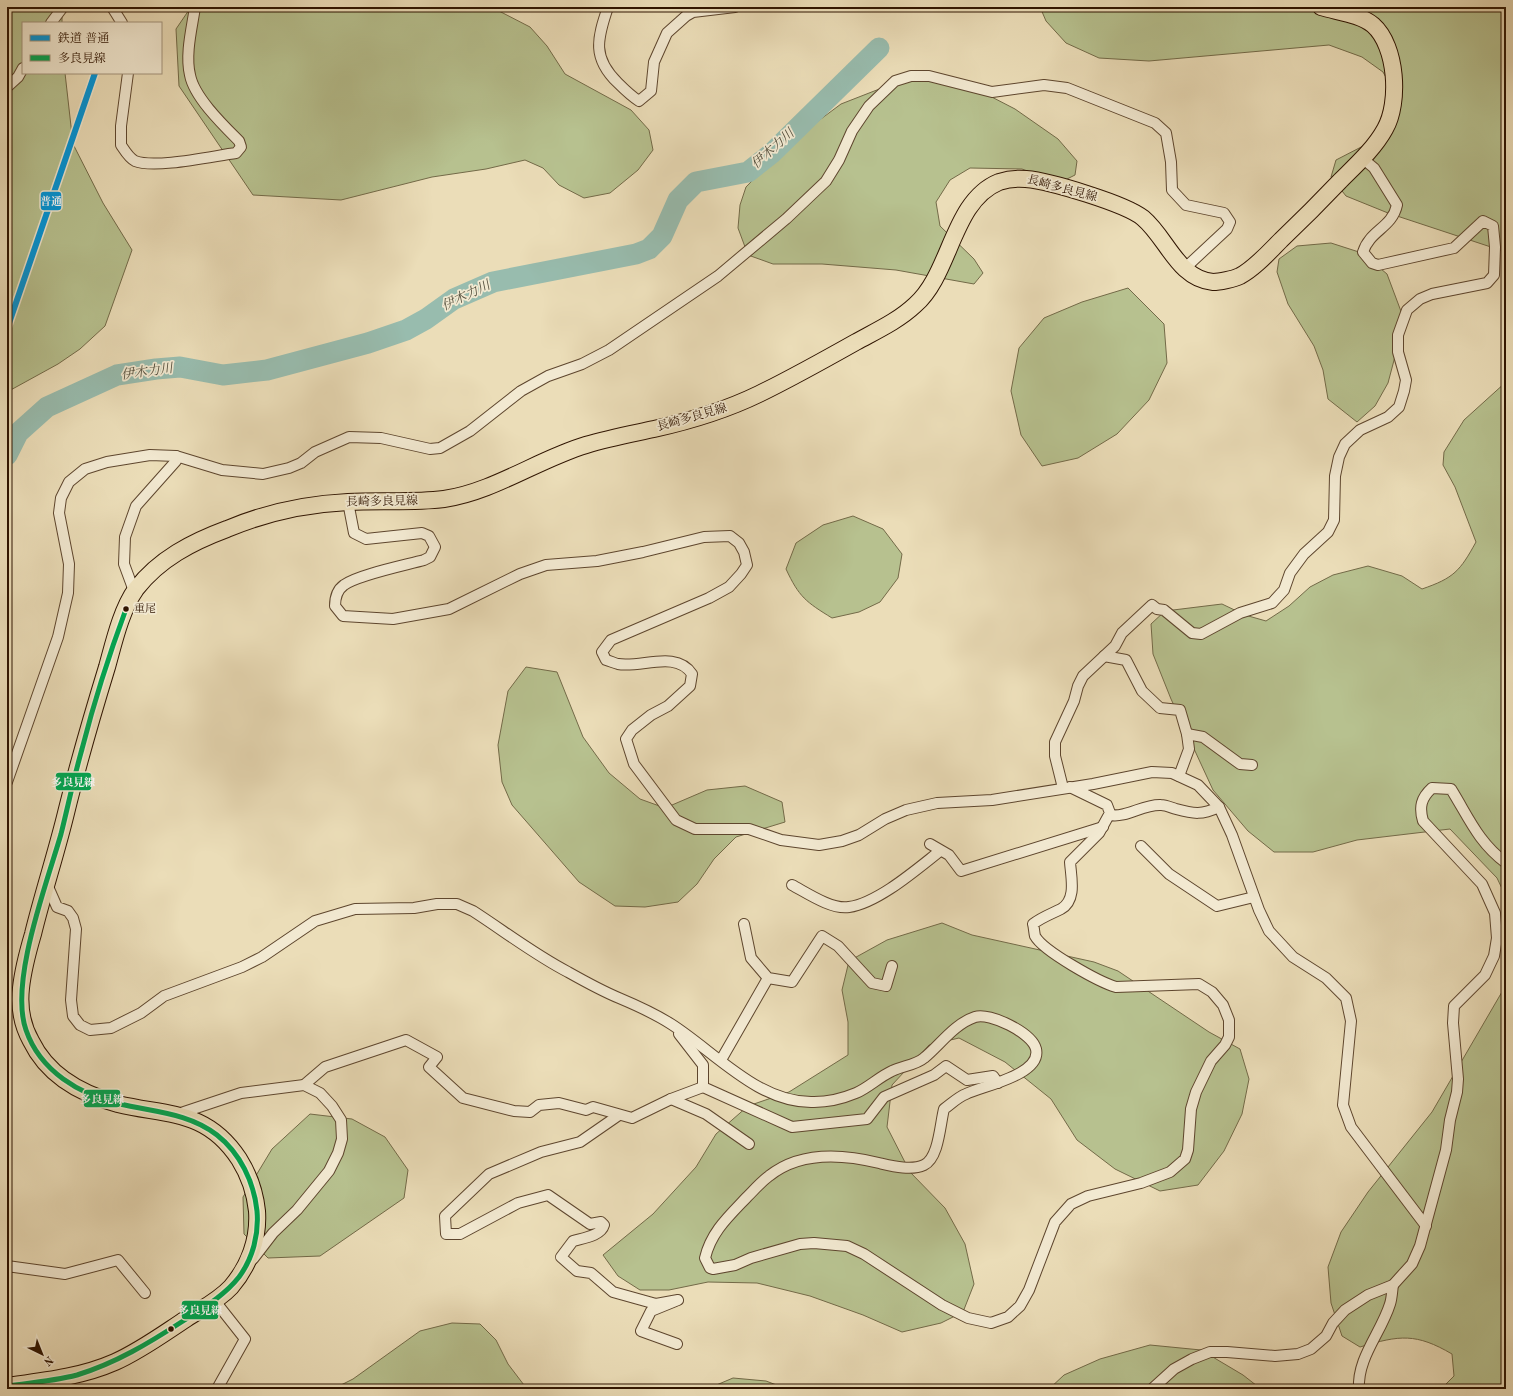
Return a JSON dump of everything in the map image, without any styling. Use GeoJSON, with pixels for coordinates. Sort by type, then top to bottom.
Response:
{"type":"FeatureCollection","features":[{"type":"Feature","properties":{"kind":"main road","name":"長崎多良見線"},"geometry":{"type":"LineString","coordinates":[[7,1386],[79,1375],[115,1362],[147,1344],[215,1301],[228,1291],[245,1268],[257,1236],[258,1217],[254,1191],[245,1169],[231,1148],[202,1124],[178,1114],[119,1104],[69,1084],[53,1072],[33,1046],[22,1016],[20,995],[24,970],[46,881],[64,819],[76,769],[113,645],[134,591],[165,559],[198,540],[237,524],[302,506],[348,502],[388,502],[452,498],[479,490],[580,446],[622,435],[655,429],[712,413],[763,392],[896,320],[918,303],[932,286],[957,230],[970,207],[991,185],[1007,179],[1025,179],[1049,184],[1102,200],[1142,216],[1184,269],[1204,280],[1219,282],[1242,275],[1304,218],[1362,158],[1388,125],[1394,100],[1394,77],[1388,45],[1375,26],[1360,18],[1321,7]]}},
{"type":"Feature","properties":{"kind":"street"},"geometry":{"type":"LineString","coordinates":[[52,22],[63,7]]}},
{"type":"Feature","properties":{"kind":"street"},"geometry":{"type":"LineString","coordinates":[[112,7],[121,22]]}},
{"type":"Feature","properties":{"kind":"street"},"geometry":{"type":"LineString","coordinates":[[128,74],[121,126],[121,145],[134,160],[144,163],[159,163],[236,153],[241,148],[239,141],[193,86],[189,74],[189,57],[195,7]]}},
{"type":"Feature","properties":{"kind":"street"},"geometry":{"type":"LineString","coordinates":[[608,7],[599,35],[598,52],[601,63],[615,80],[631,96],[639,101],[651,91],[654,62],[668,33],[686,16],[693,12],[735,7]]}},
{"type":"Feature","properties":{"kind":"street"},"geometry":{"type":"LineString","coordinates":[[7,87],[18,77],[22,70]]}},
{"type":"Feature","properties":{"kind":"street"},"geometry":{"type":"LineString","coordinates":[[7,782],[58,637],[68,593],[69,564],[59,513],[61,498],[69,482],[86,469],[107,462],[150,455],[176,456],[222,470],[263,474],[289,468],[301,463],[315,452],[349,437],[381,438],[430,449],[440,448],[470,431],[521,391],[548,376],[582,364],[609,350],[718,276],[786,219],[826,181],[840,160],[852,131],[868,106],[895,81],[912,76],[929,76],[992,92],[1044,85],[1068,88],[1154,123],[1166,133],[1172,190],[1186,205],[1224,213],[1230,222],[1227,229],[1184,269]]}},
{"type":"Feature","properties":{"kind":"street"},"geometry":{"type":"LineString","coordinates":[[46,881],[57,907],[68,911],[73,918],[76,929],[71,1000],[73,1016],[80,1025],[90,1030],[111,1028],[141,1013],[164,996],[242,967],[262,957],[315,921],[355,909],[414,908],[444,904],[457,904],[473,911],[565,971],[619,998],[639,1005],[672,1024],[761,1089],[781,1098],[812,1102],[824,1101],[856,1093],[891,1071],[922,1060],[963,1022],[977,1016],[993,1018],[1018,1030],[1034,1042],[1037,1051],[1033,1063],[1017,1074],[998,1083],[966,1094],[944,1109],[934,1153],[925,1164],[918,1166],[896,1167],[869,1160],[827,1156],[808,1157],[780,1168],[768,1176],[728,1217],[709,1242],[704,1258],[710,1268],[735,1266],[751,1258],[800,1244],[814,1243],[847,1246],[864,1254],[942,1304],[968,1318],[991,1323],[1008,1317],[1020,1306],[1029,1290],[1055,1222],[1071,1204],[1088,1196],[1142,1183],[1170,1172],[1185,1159],[1188,1150],[1191,1110],[1196,1092],[1211,1062],[1225,1045],[1229,1037],[1229,1020],[1223,1005],[1212,992],[1199,984],[1116,987],[1104,983],[1047,949],[1036,936],[1033,924],[1063,908],[1069,900],[1072,892],[1070,862],[1100,833],[1110,815],[1107,805],[1067,787],[1055,756],[1055,742],[1074,701],[1078,686],[1083,676],[1115,646],[1122,632],[1152,605],[1157,609],[1164,610],[1192,633],[1201,634],[1240,613],[1272,603],[1284,590],[1290,573],[1297,563],[1304,554],[1328,532],[1334,520],[1335,476],[1339,457],[1344,444],[1360,430],[1388,417],[1399,407],[1406,380],[1398,352],[1398,335],[1407,310],[1420,299],[1432,294],[1486,284],[1494,275],[1495,247],[1493,226],[1483,221],[1454,248],[1378,265],[1372,263],[1363,252],[1366,242],[1395,216],[1397,205],[1374,168],[1362,158]]}},
{"type":"Feature","properties":{"kind":"street"},"geometry":{"type":"LineString","coordinates":[[134,591],[124,564],[125,537],[136,506],[176,461],[176,456]]}},
{"type":"Feature","properties":{"kind":"street"},"geometry":{"type":"LineString","coordinates":[[348,502],[354,533],[366,539],[422,533],[429,536],[435,547],[430,558],[354,579],[343,585],[335,597],[335,606],[343,616],[393,619],[449,609],[520,574],[546,565],[597,561],[643,552],[704,537],[730,536],[739,542],[744,552],[747,565],[729,587],[709,598],[611,640],[602,652],[606,660],[619,664],[673,661],[687,666],[692,674],[690,686],[668,706],[651,715],[632,730],[626,739],[634,764],[653,791],[676,820],[695,829],[749,829],[781,840],[819,845],[842,841],[906,810],[937,803],[992,800],[1152,772],[1172,773],[1198,784],[1219,807],[1232,835],[1254,897],[1269,931],[1293,957],[1326,978],[1346,998],[1351,1021],[1343,1106],[1351,1127],[1426,1226]]}},
{"type":"Feature","properties":{"kind":"street"},"geometry":{"type":"LineString","coordinates":[[1104,656],[1126,660],[1142,692],[1160,708],[1180,710],[1187,734],[1189,749],[1178,776]]}},
{"type":"Feature","properties":{"kind":"street"},"geometry":{"type":"LineString","coordinates":[[1187,734],[1203,737],[1240,764],[1252,765]]}},
{"type":"Feature","properties":{"kind":"street"},"geometry":{"type":"LineString","coordinates":[[1152,1389],[1174,1369],[1192,1359],[1210,1352],[1275,1356],[1298,1354],[1311,1349],[1326,1336],[1333,1323],[1345,1310],[1368,1295],[1393,1285],[1412,1264],[1420,1246],[1426,1226],[1446,1150],[1450,1120],[1457,1092],[1458,1079],[1453,1023],[1454,1006],[1485,975],[1494,956],[1497,938],[1495,913],[1482,884],[1424,821],[1420,811],[1424,796],[1432,788],[1451,790],[1478,836],[1506,863]]}},
{"type":"Feature","properties":{"kind":"street"},"geometry":{"type":"LineString","coordinates":[[1110,815],[1118,816],[1147,807],[1162,805],[1194,813],[1207,812],[1219,807]]}},
{"type":"Feature","properties":{"kind":"street"},"geometry":{"type":"LineString","coordinates":[[930,844],[949,855],[960,871],[1103,827]]}},
{"type":"Feature","properties":{"kind":"street"},"geometry":{"type":"LineString","coordinates":[[1141,846],[1169,874],[1217,906],[1254,897]]}},
{"type":"Feature","properties":{"kind":"street"},"geometry":{"type":"LineString","coordinates":[[792,885],[825,903],[848,908],[873,898],[899,882],[940,851]]}},
{"type":"Feature","properties":{"kind":"street"},"geometry":{"type":"LineString","coordinates":[[744,924],[751,958],[768,978],[792,982],[822,936],[838,946],[872,983],[886,986],[892,966]]}},
{"type":"Feature","properties":{"kind":"street"},"geometry":{"type":"LineString","coordinates":[[721,1060],[768,978]]}},
{"type":"Feature","properties":{"kind":"street"},"geometry":{"type":"LineString","coordinates":[[672,1024],[703,1065],[703,1087]]}},
{"type":"Feature","properties":{"kind":"street"},"geometry":{"type":"LineString","coordinates":[[178,1114],[241,1093],[304,1085],[325,1067],[406,1040],[437,1057],[429,1067],[463,1098],[514,1112],[530,1112],[539,1105],[559,1103],[586,1110],[593,1107],[632,1118],[671,1099],[703,1087],[792,1127],[867,1119],[884,1097],[934,1075],[946,1066],[967,1080],[992,1076],[998,1083]]}},
{"type":"Feature","properties":{"kind":"street"},"geometry":{"type":"LineString","coordinates":[[245,1268],[273,1232],[297,1210],[329,1171],[338,1153],[342,1139],[341,1120],[332,1106],[320,1093],[304,1085]]}},
{"type":"Feature","properties":{"kind":"street"},"geometry":{"type":"LineString","coordinates":[[671,1099],[706,1114],[749,1144]]}},
{"type":"Feature","properties":{"kind":"street"},"geometry":{"type":"LineString","coordinates":[[619,1115],[580,1142],[541,1152],[489,1174],[444,1216],[446,1234],[460,1234],[518,1203],[548,1195],[590,1224],[601,1222],[604,1225],[603,1228],[594,1235],[572,1241],[561,1257],[577,1271],[590,1273],[613,1292],[656,1304],[678,1300],[651,1311],[641,1331],[677,1344]]}},
{"type":"Feature","properties":{"kind":"street"},"geometry":{"type":"LineString","coordinates":[[7,1266],[65,1274],[118,1260],[145,1293]]}},
{"type":"Feature","properties":{"kind":"street"},"geometry":{"type":"LineString","coordinates":[[1359,1389],[1358,1378],[1372,1340],[1390,1304],[1393,1285]]}},
{"type":"Feature","properties":{"kind":"street"},"geometry":{"type":"LineString","coordinates":[[215,1301],[245,1339],[216,1389]]}},
{"type":"Feature","properties":{"kind":"green space"},"geometry":{"type":"Polygon","coordinates":[[[7,7],[62,7],[62,22],[22,22],[22,74],[65,74],[73,144],[103,203],[132,250],[105,326],[80,349],[58,364],[7,392],[7,7]]]}},
{"type":"Feature","properties":{"kind":"green space"},"geometry":{"type":"Polygon","coordinates":[[[191,7],[463,7],[499,11],[530,27],[547,46],[565,74],[631,110],[649,130],[653,150],[638,170],[610,193],[584,198],[559,185],[543,168],[525,160],[486,169],[432,177],[341,200],[253,195],[179,86],[176,29],[191,7]]]}},
{"type":"Feature","properties":{"kind":"green space"},"geometry":{"type":"Polygon","coordinates":[[[1040,7],[1506,7],[1506,252],[1388,213],[1346,196],[1331,177],[1336,160],[1367,144],[1395,119],[1394,92],[1383,72],[1362,57],[1329,45],[1149,61],[1099,58],[1066,43],[1046,21],[1040,7]]]}},
{"type":"Feature","properties":{"kind":"green space"},"geometry":{"type":"Polygon","coordinates":[[[910,77],[950,80],[984,93],[1015,109],[1058,139],[1077,161],[1075,175],[1059,183],[1022,169],[970,168],[950,180],[936,202],[940,226],[974,259],[983,273],[974,284],[896,270],[822,264],[773,264],[748,255],[738,228],[740,205],[746,187],[790,142],[841,104],[910,77]]]}},
{"type":"Feature","properties":{"kind":"green space"},"geometry":{"type":"Polygon","coordinates":[[[1331,243],[1362,253],[1387,274],[1402,314],[1398,345],[1388,383],[1375,406],[1357,422],[1328,399],[1323,370],[1314,346],[1288,304],[1277,272],[1279,259],[1297,246],[1331,243]]]}},
{"type":"Feature","properties":{"kind":"green space"},"geometry":{"type":"Polygon","coordinates":[[[1128,288],[1164,324],[1167,363],[1149,400],[1117,434],[1078,458],[1042,466],[1021,435],[1011,391],[1019,348],[1044,318],[1082,302],[1128,288]]]}},
{"type":"Feature","properties":{"kind":"green space"},"geometry":{"type":"Polygon","coordinates":[[[1506,382],[1506,897],[1497,878],[1450,829],[1357,840],[1313,852],[1274,852],[1248,831],[1213,790],[1171,699],[1153,654],[1151,624],[1165,611],[1222,604],[1245,615],[1266,621],[1289,606],[1310,587],[1333,575],[1368,566],[1402,576],[1422,589],[1449,577],[1460,567],[1476,542],[1455,487],[1443,465],[1444,452],[1464,420],[1506,382]]]}},
{"type":"Feature","properties":{"kind":"green space"},"geometry":{"type":"Polygon","coordinates":[[[853,516],[883,529],[902,554],[898,578],[880,602],[859,612],[832,618],[809,603],[799,593],[786,569],[796,543],[823,525],[853,516]]]}},
{"type":"Feature","properties":{"kind":"green space"},"geometry":{"type":"Polygon","coordinates":[[[526,667],[557,672],[583,737],[609,773],[640,799],[665,808],[707,790],[745,786],[782,802],[785,822],[736,837],[714,859],[697,884],[678,902],[645,907],[615,906],[579,882],[512,805],[502,782],[498,745],[508,691],[526,667]]]}},
{"type":"Feature","properties":{"kind":"green space"},"geometry":{"type":"Polygon","coordinates":[[[942,923],[972,935],[1094,962],[1118,971],[1209,1032],[1240,1049],[1249,1079],[1242,1114],[1224,1151],[1198,1185],[1160,1191],[1115,1169],[1077,1140],[1051,1099],[1005,1062],[959,1038],[929,1045],[892,1085],[887,1127],[910,1172],[945,1208],[965,1244],[974,1284],[963,1312],[941,1323],[902,1332],[863,1315],[810,1296],[757,1283],[708,1282],[669,1290],[640,1290],[618,1276],[603,1255],[653,1214],[696,1167],[716,1134],[748,1106],[789,1092],[848,1055],[848,1022],[842,990],[849,961],[887,940],[942,923]]]}},
{"type":"Feature","properties":{"kind":"green space"},"geometry":{"type":"Polygon","coordinates":[[[1506,985],[1506,1389],[1441,1389],[1454,1376],[1452,1354],[1439,1347],[1418,1339],[1397,1338],[1360,1347],[1342,1336],[1331,1303],[1328,1267],[1341,1232],[1368,1192],[1432,1112],[1506,985]]]}},
{"type":"Feature","properties":{"kind":"green space"},"geometry":{"type":"Polygon","coordinates":[[[310,1114],[352,1119],[385,1137],[408,1170],[404,1198],[320,1256],[268,1258],[244,1234],[243,1197],[272,1149],[310,1114]]]}},
{"type":"Feature","properties":{"kind":"green space"},"geometry":{"type":"Polygon","coordinates":[[[452,1323],[480,1324],[496,1340],[508,1364],[527,1389],[333,1389],[353,1379],[420,1331],[452,1323]]]}},
{"type":"Feature","properties":{"kind":"green space"},"geometry":{"type":"Polygon","coordinates":[[[1150,1345],[1201,1350],[1243,1375],[1261,1389],[1049,1389],[1064,1375],[1100,1359],[1150,1345]]]}},
{"type":"Feature","properties":{"kind":"green space"},"geometry":{"type":"Polygon","coordinates":[[[733,1378],[766,1381],[787,1389],[707,1389],[733,1378]]]}},
{"type":"Feature","properties":{"kind":"waterway","name":"伊木力川"},"geometry":{"type":"LineString","coordinates":[[7,455],[18,433],[47,407],[117,375],[180,367],[223,375],[267,370],[368,343],[406,330],[426,319],[454,299],[493,282],[636,254],[649,249],[662,236],[678,200],[696,182],[748,172],[772,153],[879,48]]}},
{"type":"Feature","properties":{"kind":"rail line","name":"普通"},"geometry":{"type":"LineString","coordinates":[[7,329],[95,74]]}},
{"type":"Feature","properties":{"kind":"transit line","name":"多良見線"},"geometry":{"type":"LineString","coordinates":[[7,1386],[77,1375],[105,1365],[158,1337],[213,1301],[233,1284],[244,1270],[248,1262],[256,1237],[257,1211],[253,1189],[239,1159],[225,1142],[217,1135],[195,1122],[171,1114],[105,1100],[76,1087],[63,1079],[41,1058],[32,1045],[26,1030],[22,1010],[22,986],[32,932],[61,834],[76,770],[92,714],[126,609]]}},
{"type":"Feature","properties":{"kind":"place","name":"重尾"},"geometry":{"type":"Point","coordinates":[126,609]}}]}
